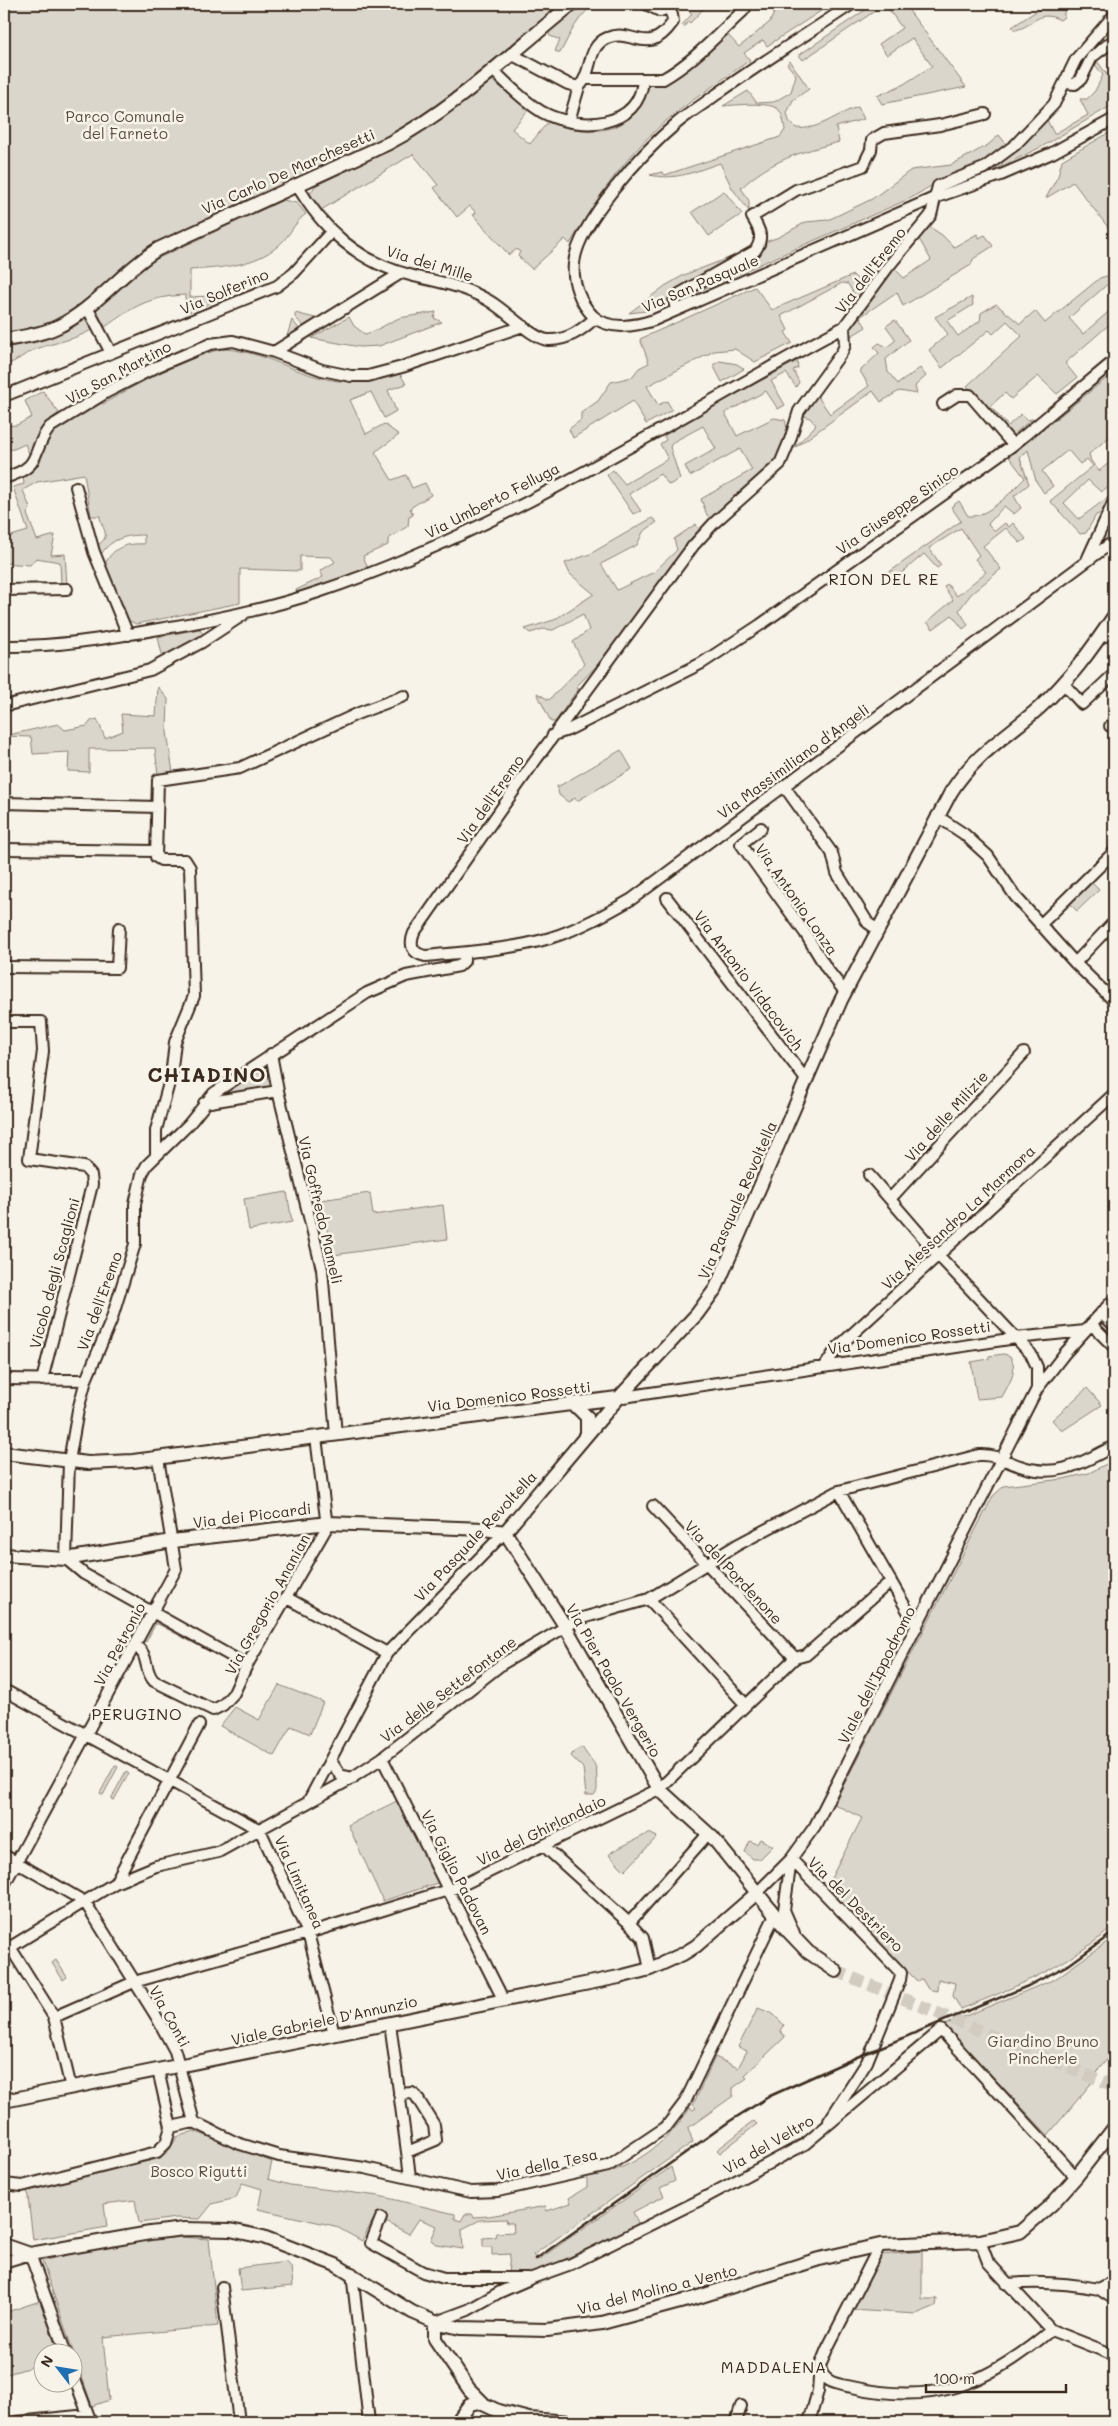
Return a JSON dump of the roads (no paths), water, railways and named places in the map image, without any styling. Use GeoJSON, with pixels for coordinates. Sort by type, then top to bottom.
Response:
{"type":"FeatureCollection","features":[{"type":"Feature","properties":{"kind":"main road","name":"Via Carlo De Marchesetti"},"geometry":{"type":"LineString","coordinates":[[4,340],[47,331],[67,322],[87,307],[130,268],[158,248],[389,143],[418,126],[492,70],[572,4]]}},
{"type":"Feature","properties":{"kind":"main road","name":"Via Pasquale Revoltella"},"geometry":{"type":"LineString","coordinates":[[505,1532],[617,1398],[697,1314],[716,1288],[845,992],[937,816],[968,767],[991,745],[1037,709],[1064,684],[1114,616]]}},
{"type":"Feature","properties":{"kind":"main road","name":"Via Domenico Rossetti"},"geometry":{"type":"LineString","coordinates":[[4,1453],[69,1461],[107,1463],[617,1398]]}},
{"type":"Feature","properties":{"kind":"main road"},"geometry":{"type":"LineString","coordinates":[[570,1404],[587,1416],[587,1434]]}},
{"type":"Feature","properties":{"kind":"main road","name":"Via dei Piccardi"},"geometry":{"type":"LineString","coordinates":[[4,1557],[66,1558],[172,1541],[328,1523],[484,1529],[505,1532]]}},
{"type":"Feature","properties":{"kind":"main road","name":"Via Pier Paolo Vergerio"},"geometry":{"type":"LineString","coordinates":[[505,1532],[565,1626],[659,1788],[708,1834],[808,1952],[836,1971]]}},
{"type":"Feature","properties":{"kind":"main road","name":"Viale Gabriele D'Annunzio"},"geometry":{"type":"LineString","coordinates":[[4,2101],[619,1977],[650,1969],[696,1946],[758,1892]]}},
{"type":"Feature","properties":{"kind":"main road","name":"Via del Molino a Vento"},"geometry":{"type":"LineString","coordinates":[[4,2245],[30,2254],[150,2233],[184,2229],[222,2230],[263,2237],[322,2258],[352,2273],[412,2312],[435,2322],[460,2328],[547,2330],[602,2323],[704,2295],[819,2260],[880,2246],[980,2241],[1020,2232],[1052,2204],[1076,2177],[1114,2128]]}},
{"type":"Feature","properties":{"kind":"main road"},"geometry":{"type":"LineString","coordinates":[[435,2322],[435,2339],[462,2379],[492,2413],[491,2422]]}},
{"type":"Feature","properties":{"kind":"main road"},"geometry":{"type":"LineString","coordinates":[[462,2379],[466,2392],[463,2416]]}},
{"type":"Feature","properties":{"kind":"main road"},"geometry":{"type":"LineString","coordinates":[[463,2416],[474,2402],[485,2404],[498,2412],[529,2419],[569,2422]]}},
{"type":"Feature","properties":{"kind":"main road"},"geometry":{"type":"LineString","coordinates":[[498,2422],[529,2419]]}},
{"type":"Feature","properties":{"kind":"street"},"geometry":{"type":"LineString","coordinates":[[569,121],[592,53],[598,44],[613,37],[643,40],[659,38],[673,22],[670,6],[660,11],[646,4]]}},
{"type":"Feature","properties":{"kind":"street"},"geometry":{"type":"LineString","coordinates":[[511,54],[568,84],[663,78],[674,73],[743,11],[748,4]]}},
{"type":"Feature","properties":{"kind":"street"},"geometry":{"type":"LineString","coordinates":[[595,318],[581,300],[575,283],[574,264],[579,247],[593,219],[620,180],[649,148],[678,122],[750,71],[852,4]]}},
{"type":"Feature","properties":{"kind":"street","name":"Via dell'Eremo"},"geometry":{"type":"LineString","coordinates":[[66,1558],[69,1461],[86,1380],[111,1321],[135,1244],[135,1204],[142,1174],[156,1155],[190,1124],[204,1103],[214,1093],[271,1054],[367,993],[393,980],[459,966],[464,961],[464,952],[425,956],[417,954],[413,949],[412,939],[553,735],[705,531],[780,464],[790,440],[798,411],[842,352],[845,345],[844,328],[888,267],[931,215],[938,186],[984,168],[1008,151],[1044,115],[1066,83],[1076,59],[1114,15]]}},
{"type":"Feature","properties":{"kind":"street"},"geometry":{"type":"LineString","coordinates":[[1066,83],[1075,84],[1081,79],[1092,57],[1114,40]]}},
{"type":"Feature","properties":{"kind":"street"},"geometry":{"type":"LineString","coordinates":[[492,70],[541,111],[569,121],[602,123],[619,118],[627,113],[637,100],[642,89],[643,79]]}},
{"type":"Feature","properties":{"kind":"street"},"geometry":{"type":"LineString","coordinates":[[676,310],[674,301],[679,294],[755,251],[761,239],[760,230],[752,217],[796,190],[863,166],[871,150],[872,140],[884,133],[940,125],[985,114]]}},
{"type":"Feature","properties":{"kind":"street","name":"Via San Pasquale"},"geometry":{"type":"LineString","coordinates":[[595,318],[610,324],[626,326],[640,324],[934,198],[1001,175],[1052,154],[1114,119]]}},
{"type":"Feature","properties":{"kind":"street","name":"Via dei Mille"},"geometry":{"type":"LineString","coordinates":[[297,185],[306,202],[331,232],[365,256],[401,273],[458,285],[501,307],[538,338],[557,340],[575,333],[595,318]]}},
{"type":"Feature","properties":{"kind":"street","name":"Via Solferino"},"geometry":{"type":"LineString","coordinates":[[4,396],[277,286],[294,273],[331,232]]}},
{"type":"Feature","properties":{"kind":"street"},"geometry":{"type":"LineString","coordinates":[[274,352],[401,273]]}},
{"type":"Feature","properties":{"kind":"street"},"geometry":{"type":"LineString","coordinates":[[87,307],[111,353]]}},
{"type":"Feature","properties":{"kind":"street","name":"Via San Martino"},"geometry":{"type":"LineString","coordinates":[[4,478],[30,467],[37,457],[44,435],[50,427],[107,392],[158,366],[218,341],[250,344],[344,376],[368,376],[402,367],[523,326]]}},
{"type":"Feature","properties":{"kind":"street","name":"Via Umberto Felluga"},"geometry":{"type":"LineString","coordinates":[[4,646],[61,644],[248,612],[315,593],[367,574],[483,524],[844,328]]}},
{"type":"Feature","properties":{"kind":"street","name":"Via Giuseppe Sinico"},"geometry":{"type":"LineString","coordinates":[[553,735],[577,726],[702,662],[760,624],[1013,445],[1114,361]]}},
{"type":"Feature","properties":{"kind":"street"},"geometry":{"type":"LineString","coordinates":[[943,404],[957,395],[970,395],[1013,445]]}},
{"type":"Feature","properties":{"kind":"street"},"geometry":{"type":"LineString","coordinates":[[76,486],[94,552],[128,634]]}},
{"type":"Feature","properties":{"kind":"street"},"geometry":{"type":"LineString","coordinates":[[1085,564],[1114,501]]}},
{"type":"Feature","properties":{"kind":"street","name":"Via Massimiliano d'Angeli"},"geometry":{"type":"LineString","coordinates":[[464,952],[550,938],[606,914],[632,898],[1114,541]]}},
{"type":"Feature","properties":{"kind":"street"},"geometry":{"type":"LineString","coordinates":[[4,590],[67,589]]}},
{"type":"Feature","properties":{"kind":"street"},"geometry":{"type":"LineString","coordinates":[[4,706],[150,670],[202,642],[248,612]]}},
{"type":"Feature","properties":{"kind":"street"},"geometry":{"type":"LineString","coordinates":[[1101,636],[1114,634]]}},
{"type":"Feature","properties":{"kind":"street"},"geometry":{"type":"LineString","coordinates":[[1064,684],[1082,704],[1114,674]]}},
{"type":"Feature","properties":{"kind":"street"},"geometry":{"type":"LineString","coordinates":[[156,1155],[156,1130],[170,1076],[175,1042],[194,996],[190,868],[185,860],[158,859],[156,851],[158,780],[240,768],[359,713],[404,696]]}},
{"type":"Feature","properties":{"kind":"street"},"geometry":{"type":"LineString","coordinates":[[784,786],[832,853],[837,873],[868,923],[878,930]]}},
{"type":"Feature","properties":{"kind":"street"},"geometry":{"type":"LineString","coordinates":[[4,803],[157,807]]}},
{"type":"Feature","properties":{"kind":"street"},"geometry":{"type":"LineString","coordinates":[[937,816],[964,834],[988,856],[1015,896],[1075,963],[1113,996]]}},
{"type":"Feature","properties":{"kind":"street","name":"Via Antonio Lonza"},"geometry":{"type":"LineString","coordinates":[[762,828],[741,844],[805,933],[827,969],[845,992]]}},
{"type":"Feature","properties":{"kind":"street"},"geometry":{"type":"LineString","coordinates":[[4,849],[156,851]]}},
{"type":"Feature","properties":{"kind":"street"},"geometry":{"type":"LineString","coordinates":[[1040,924],[1114,852]]}},
{"type":"Feature","properties":{"kind":"street","name":"Via Antonio Vidacovich"},"geometry":{"type":"LineString","coordinates":[[667,898],[807,1081]]}},
{"type":"Feature","properties":{"kind":"street"},"geometry":{"type":"LineString","coordinates":[[1075,963],[1114,922]]}},
{"type":"Feature","properties":{"kind":"street"},"geometry":{"type":"LineString","coordinates":[[4,967],[117,968],[119,928]]}},
{"type":"Feature","properties":{"kind":"street","name":"Vicolo degli Scaglioni"},"geometry":{"type":"LineString","coordinates":[[4,1022],[41,1022],[43,1051],[29,1159],[84,1167],[90,1175],[92,1185],[42,1380]]}},
{"type":"Feature","properties":{"kind":"street","name":"Via delle Milizie"},"geometry":{"type":"LineString","coordinates":[[890,1200],[1024,1053]]}},
{"type":"Feature","properties":{"kind":"street","name":"Via Goffredo Mameli"},"geometry":{"type":"LineString","coordinates":[[271,1054],[278,1091],[322,1269],[336,1435]]}},
{"type":"Feature","properties":{"kind":"street"},"geometry":{"type":"LineString","coordinates":[[204,1103],[278,1091]]}},
{"type":"Feature","properties":{"kind":"street","name":"Via Alessandro La Marmora"},"geometry":{"type":"LineString","coordinates":[[825,1366],[837,1348],[1114,1094]]}},
{"type":"Feature","properties":{"kind":"street"},"geometry":{"type":"LineString","coordinates":[[870,1175],[939,1256],[1034,1359],[1037,1367],[1037,1389]]}},
{"type":"Feature","properties":{"kind":"street","name":"Viale dell'Ippodromo"},"geometry":{"type":"LineString","coordinates":[[758,1892],[791,1860],[815,1826],[1037,1389],[1088,1327],[1114,1299]]}},
{"type":"Feature","properties":{"kind":"street"},"geometry":{"type":"LineString","coordinates":[[1101,1313],[1114,1326]]}},
{"type":"Feature","properties":{"kind":"street"},"geometry":{"type":"LineString","coordinates":[[1088,1327],[1114,1347]]}},
{"type":"Feature","properties":{"kind":"street","name":"Via Domenico Rossetti"},"geometry":{"type":"LineString","coordinates":[[617,1398],[1088,1327]]}},
{"type":"Feature","properties":{"kind":"street"},"geometry":{"type":"LineString","coordinates":[[4,1379],[86,1380]]}},
{"type":"Feature","properties":{"kind":"street","name":"Via Gregorio Ananian"},"geometry":{"type":"LineString","coordinates":[[135,1646],[143,1652],[150,1677],[154,1681],[207,1709],[218,1708],[228,1700],[239,1685],[248,1665],[328,1523],[316,1437]]}},
{"type":"Feature","properties":{"kind":"street","name":"Via delle Settefontane"},"geometry":{"type":"LineString","coordinates":[[7,1949],[114,1883],[156,1866],[218,1852],[260,1830],[352,1778],[382,1758],[502,1664],[565,1626],[592,1614],[649,1599],[707,1566],[737,1545],[839,1491],[988,1454],[1032,1470],[1057,1471],[1070,1468],[1114,1446]]}},
{"type":"Feature","properties":{"kind":"street","name":"Via Petronio"},"geometry":{"type":"LineString","coordinates":[[4,1885],[176,1569],[158,1458]]}},
{"type":"Feature","properties":{"kind":"street"},"geometry":{"type":"LineString","coordinates":[[839,1491],[917,1627]]}},
{"type":"Feature","properties":{"kind":"street","name":"Via del Pordenone"},"geometry":{"type":"LineString","coordinates":[[653,1506],[795,1658]]}},
{"type":"Feature","properties":{"kind":"street","name":"Via Pasquale Revoltella"},"geometry":{"type":"LineString","coordinates":[[307,1803],[387,1653],[505,1532]]}},
{"type":"Feature","properties":{"kind":"street"},"geometry":{"type":"LineString","coordinates":[[66,1558],[84,1574],[248,1665]]}},
{"type":"Feature","properties":{"kind":"street","name":"Via del Ghirlandaio"},"geometry":{"type":"LineString","coordinates":[[54,2017],[134,1982],[450,1891],[659,1788],[795,1658],[806,1655],[891,1581]]}},
{"type":"Feature","properties":{"kind":"street"},"geometry":{"type":"LineString","coordinates":[[287,1598],[387,1653]]}},
{"type":"Feature","properties":{"kind":"street"},"geometry":{"type":"LineString","coordinates":[[649,1599],[746,1705]]}},
{"type":"Feature","properties":{"kind":"street"},"geometry":{"type":"LineString","coordinates":[[4,1690],[260,1830]]}},
{"type":"Feature","properties":{"kind":"street"},"geometry":{"type":"LineString","coordinates":[[114,1883],[200,1725]]}},
{"type":"Feature","properties":{"kind":"street","name":"Via Giglio Padovan"},"geometry":{"type":"LineString","coordinates":[[382,1758],[503,1999]]}},
{"type":"Feature","properties":{"kind":"street"},"geometry":{"type":"LineString","coordinates":[[331,1761],[340,1775],[352,1778]]}},
{"type":"Feature","properties":{"kind":"street","name":"Via Limitanea"},"geometry":{"type":"LineString","coordinates":[[260,1830],[308,1933],[334,2034]]}},
{"type":"Feature","properties":{"kind":"street"},"geometry":{"type":"LineString","coordinates":[[629,1923],[708,1834]]}},
{"type":"Feature","properties":{"kind":"street"},"geometry":{"type":"LineString","coordinates":[[544,1846],[643,1938],[650,1969]]}},
{"type":"Feature","properties":{"kind":"street"},"geometry":{"type":"LineString","coordinates":[[4,1855],[85,1902]]}},
{"type":"Feature","properties":{"kind":"street"},"geometry":{"type":"LineString","coordinates":[[791,1860],[784,1910],[794,1934],[808,1952]]}},
{"type":"Feature","properties":{"kind":"street","name":"Via del Destriero"},"geometry":{"type":"LineString","coordinates":[[791,1860],[900,1971],[901,1975],[867,2062],[823,2130]]}},
{"type":"Feature","properties":{"kind":"street","name":"Via Conti"},"geometry":{"type":"LineString","coordinates":[[85,1902],[166,2034],[179,2066],[194,2122]]}},
{"type":"Feature","properties":{"kind":"street","name":"Via della Tesa"},"geometry":{"type":"LineString","coordinates":[[194,2122],[236,2143],[280,2156],[366,2168],[471,2192],[498,2191],[608,2166],[666,2127],[685,2102],[775,1915]]}},
{"type":"Feature","properties":{"kind":"street"},"geometry":{"type":"LineString","coordinates":[[7,1949],[54,2017],[71,2088]]}},
{"type":"Feature","properties":{"kind":"street"},"geometry":{"type":"LineString","coordinates":[[390,2023],[410,2177]]}},
{"type":"Feature","properties":{"kind":"street","name":"Via del Veltro"},"geometry":{"type":"LineString","coordinates":[[435,2322],[468,2310],[500,2292],[532,2278],[571,2264],[702,2199],[805,2144],[921,2049],[941,2030],[1076,2177]]}},
{"type":"Feature","properties":{"kind":"street"},"geometry":{"type":"LineString","coordinates":[[4,2184],[22,2186],[157,2152],[166,2143],[171,2127],[158,2070]]}},
{"type":"Feature","properties":{"kind":"street"},"geometry":{"type":"LineString","coordinates":[[399,2094],[412,2093],[416,2096],[431,2120],[436,2140],[407,2152]]}},
{"type":"Feature","properties":{"kind":"street"},"geometry":{"type":"LineString","coordinates":[[171,2127],[194,2122]]}},
{"type":"Feature","properties":{"kind":"street"},"geometry":{"type":"LineString","coordinates":[[381,2218],[371,2243],[424,2272],[444,2278],[532,2278]]}},
{"type":"Feature","properties":{"kind":"street"},"geometry":{"type":"LineString","coordinates":[[980,2241],[988,2262],[1051,2330],[1114,2355]]}},
{"type":"Feature","properties":{"kind":"street"},"geometry":{"type":"LineString","coordinates":[[809,2422],[818,2391],[820,2366],[834,2333],[880,2246]]}},
{"type":"Feature","properties":{"kind":"street"},"geometry":{"type":"LineString","coordinates":[[4,2262],[30,2254],[62,2344]]}},
{"type":"Feature","properties":{"kind":"street"},"geometry":{"type":"LineString","coordinates":[[352,2273],[368,2422]]}},
{"type":"Feature","properties":{"kind":"street"},"geometry":{"type":"LineString","coordinates":[[1099,2290],[1114,2280]]}},
{"type":"Feature","properties":{"kind":"street"},"geometry":{"type":"LineString","coordinates":[[1007,2284],[1036,2282],[1071,2284],[1099,2290],[1114,2299]]}},
{"type":"Feature","properties":{"kind":"street"},"geometry":{"type":"LineString","coordinates":[[222,2287],[238,2422]]}},
{"type":"Feature","properties":{"kind":"street"},"geometry":{"type":"LineString","coordinates":[[820,2366],[824,2377],[832,2383],[882,2394],[914,2395],[944,2390],[998,2370],[1020,2357],[1051,2330]]}},
{"type":"Feature","properties":{"kind":"street"},"geometry":{"type":"LineString","coordinates":[[818,2391],[832,2383]]}},
{"type":"Feature","properties":{"kind":"street"},"geometry":{"type":"LineString","coordinates":[[17,2422],[90,2419],[80,2394]]}},
{"type":"Feature","properties":{"kind":"street"},"geometry":{"type":"LineString","coordinates":[[736,2422],[741,2406]]}},
{"type":"Feature","properties":{"kind":"tunnel"},"geometry":{"type":"LineString","coordinates":[[836,1971],[1114,2086]]}},
{"type":"Feature","properties":{"kind":"railway"},"geometry":{"type":"LineString","coordinates":[[536,2259],[730,2121],[770,2096],[857,2057],[1028,1986],[1070,1964],[1114,1932]]}},
{"type":"Feature","properties":{"kind":"district","name":"RION DEL RE"},"geometry":{"type":"Point","coordinates":[884,578]}},
{"type":"Feature","properties":{"kind":"district","name":"CHIADINO"},"geometry":{"type":"Point","coordinates":[207,1074]}},
{"type":"Feature","properties":{"kind":"district","name":"PERUGINO"},"geometry":{"type":"Point","coordinates":[137,1713]}},
{"type":"Feature","properties":{"kind":"district","name":"MADDALENA"},"geometry":{"type":"Point","coordinates":[774,2366]}},
{"type":"Feature","properties":{"kind":"park label","name":"Parco Comunale del Farneto"},"geometry":{"type":"Point","coordinates":[125,124]}},
{"type":"Feature","properties":{"kind":"park label","name":"Giardino Bruno Pincherle"},"geometry":{"type":"Point","coordinates":[1043,2050]}},
{"type":"Feature","properties":{"kind":"park label","name":"Bosco Rigutti"},"geometry":{"type":"Point","coordinates":[199,2171]}}]}
